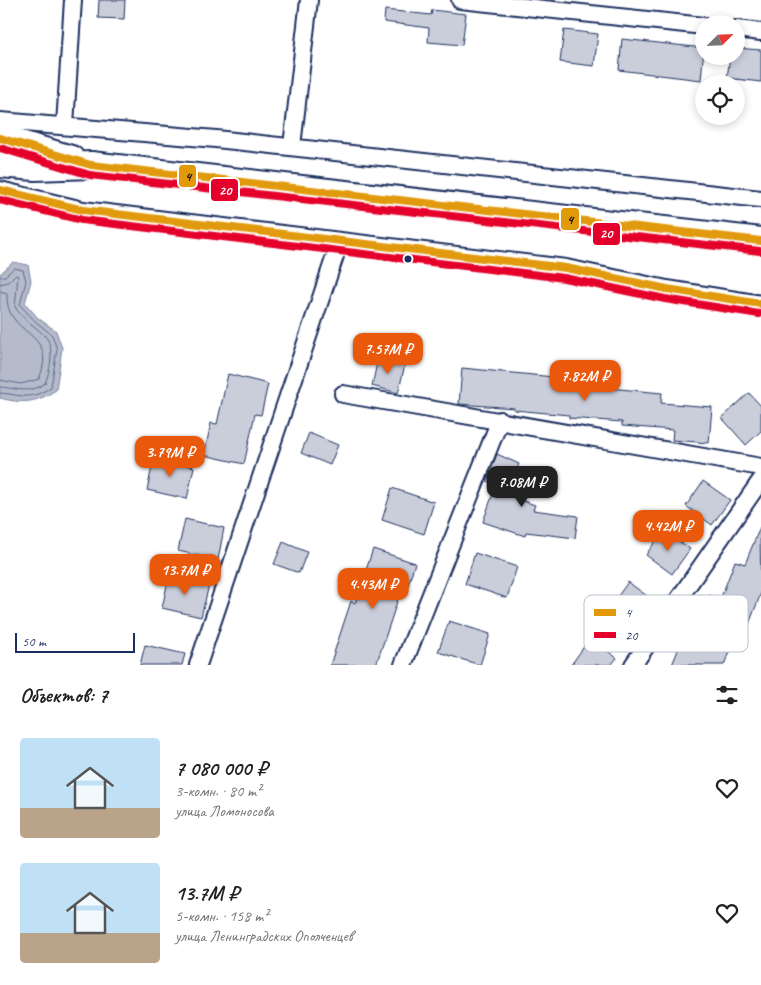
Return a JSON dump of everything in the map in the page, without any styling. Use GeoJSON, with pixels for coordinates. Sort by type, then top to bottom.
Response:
{"type":"FeatureCollection","features":[{"type":"Feature","properties":{"kind":"main road"},"geometry":{"type":"LineString","coordinates":[[0,138],[91,165]]}},
{"type":"Feature","properties":{"kind":"main road"},"geometry":{"type":"LineString","coordinates":[[0,164],[35,168],[91,165],[761,242]]}},
{"type":"Feature","properties":{"kind":"street"},"geometry":{"type":"LineString","coordinates":[[65,125],[72,0]]}},
{"type":"Feature","properties":{"kind":"street"},"geometry":{"type":"LineString","coordinates":[[292,146],[309,0]]}},
{"type":"Feature","properties":{"kind":"street"},"geometry":{"type":"LineString","coordinates":[[460,0],[543,4],[695,25]]}},
{"type":"Feature","properties":{"kind":"street"},"geometry":{"type":"LineString","coordinates":[[745,31],[761,32]]}},
{"type":"Feature","properties":{"kind":"street"},"geometry":{"type":"LineString","coordinates":[[0,121],[65,125],[292,146],[761,198]]}},
{"type":"Feature","properties":{"kind":"street"},"geometry":{"type":"LineString","coordinates":[[0,190],[83,210],[566,268],[761,304]]}},
{"type":"Feature","properties":{"kind":"street"},"geometry":{"type":"LineString","coordinates":[[198,665],[340,241]]}},
{"type":"Feature","properties":{"kind":"street"},"geometry":{"type":"LineString","coordinates":[[343,394],[761,467]]}},
{"type":"Feature","properties":{"kind":"street"},"geometry":{"type":"LineString","coordinates":[[403,665],[500,420]]}},
{"type":"Feature","properties":{"kind":"street"},"geometry":{"type":"LineString","coordinates":[[681,595],[761,480]]}},
{"type":"Feature","properties":{"kind":"street"},"geometry":{"type":"LineString","coordinates":[[633,665],[642,652]]}},
{"type":"Feature","properties":{"kind":"water"},"geometry":{"type":"Polygon","coordinates":[[[13,262],[28,265],[31,281],[25,303],[38,318],[56,331],[62,348],[56,390],[42,398],[23,402],[0,398],[0,274],[13,262]]]}},
{"type":"Feature","properties":{"kind":"building"},"geometry":{"type":"Polygon","coordinates":[[[99,0],[125,0],[124,19],[98,18],[99,0]]]}},
{"type":"Feature","properties":{"kind":"building"},"geometry":{"type":"Polygon","coordinates":[[[385,10],[431,15],[432,10],[466,14],[462,45],[428,42],[429,28],[384,22],[385,10]]]}},
{"type":"Feature","properties":{"kind":"building"},"geometry":{"type":"Polygon","coordinates":[[[564,30],[598,34],[594,66],[560,62],[564,30]]]}},
{"type":"Feature","properties":{"kind":"building"},"geometry":{"type":"Polygon","coordinates":[[[622,39],[695,47],[695,65],[702,65],[701,75],[695,75],[695,79],[619,70],[622,39]]]}},
{"type":"Feature","properties":{"kind":"building"},"geometry":{"type":"Polygon","coordinates":[[[745,49],[761,50],[761,82],[745,80],[745,75],[727,75],[729,65],[745,65],[745,49]]]}},
{"type":"Feature","properties":{"kind":"building"},"geometry":{"type":"Polygon","coordinates":[[[378,358],[405,365],[398,393],[372,386],[378,358]]]}},
{"type":"Feature","properties":{"kind":"building"},"geometry":{"type":"Polygon","coordinates":[[[462,368],[554,377],[553,381],[609,385],[609,388],[662,393],[661,403],[712,407],[709,443],[672,440],[673,430],[622,426],[622,422],[569,418],[569,415],[514,410],[514,408],[459,404],[462,368]]]}},
{"type":"Feature","properties":{"kind":"building"},"geometry":{"type":"Polygon","coordinates":[[[228,374],[268,384],[261,415],[255,414],[244,464],[204,455],[211,423],[217,424],[228,374]]]}},
{"type":"Feature","properties":{"kind":"building"},"geometry":{"type":"Polygon","coordinates":[[[749,393],[761,406],[761,431],[746,445],[722,418],[749,393]]]}},
{"type":"Feature","properties":{"kind":"building"},"geometry":{"type":"Polygon","coordinates":[[[309,433],[338,445],[330,465],[301,453],[309,433]]]}},
{"type":"Feature","properties":{"kind":"building"},"geometry":{"type":"Polygon","coordinates":[[[497,454],[519,464],[506,495],[535,505],[533,510],[578,516],[575,538],[526,532],[525,536],[483,522],[496,485],[487,481],[497,454]]]}},
{"type":"Feature","properties":{"kind":"building"},"geometry":{"type":"Polygon","coordinates":[[[154,458],[194,467],[187,499],[147,490],[154,458]]]}},
{"type":"Feature","properties":{"kind":"building"},"geometry":{"type":"Polygon","coordinates":[[[703,481],[730,500],[712,525],[686,506],[703,481]]]}},
{"type":"Feature","properties":{"kind":"building"},"geometry":{"type":"Polygon","coordinates":[[[392,488],[434,502],[424,534],[382,520],[392,488]]]}},
{"type":"Feature","properties":{"kind":"building"},"geometry":{"type":"Polygon","coordinates":[[[185,519],[224,528],[218,560],[178,551],[185,519]]]}},
{"type":"Feature","properties":{"kind":"building"},"geometry":{"type":"Polygon","coordinates":[[[760,527],[761,593],[748,627],[748,595],[722,595],[735,561],[745,564],[760,527]]]}},
{"type":"Feature","properties":{"kind":"building"},"geometry":{"type":"Polygon","coordinates":[[[663,530],[690,549],[672,574],[646,555],[663,530]]]}},
{"type":"Feature","properties":{"kind":"building"},"geometry":{"type":"Polygon","coordinates":[[[283,542],[307,552],[299,573],[274,564],[283,542]]]}},
{"type":"Feature","properties":{"kind":"building"},"geometry":{"type":"Polygon","coordinates":[[[373,549],[415,563],[405,595],[400,593],[376,665],[330,665],[351,601],[355,603],[373,549]]]}},
{"type":"Feature","properties":{"kind":"building"},"geometry":{"type":"Polygon","coordinates":[[[475,553],[517,567],[507,598],[465,584],[475,553]]]}},
{"type":"Feature","properties":{"kind":"building"},"geometry":{"type":"Polygon","coordinates":[[[169,576],[209,585],[201,617],[162,608],[169,576]]]}},
{"type":"Feature","properties":{"kind":"building"},"geometry":{"type":"Polygon","coordinates":[[[628,582],[646,595],[619,595],[628,582]]]}},
{"type":"Feature","properties":{"kind":"building"},"geometry":{"type":"Polygon","coordinates":[[[449,621],[490,634],[480,665],[438,652],[449,621]]]}},
{"type":"Feature","properties":{"kind":"building"},"geometry":{"type":"Polygon","coordinates":[[[145,645],[185,654],[182,665],[140,665],[145,645]]]}},
{"type":"Feature","properties":{"kind":"building"},"geometry":{"type":"Polygon","coordinates":[[[584,647],[584,652],[609,652],[617,658],[611,665],[571,665],[584,647]]]}},
{"type":"Feature","properties":{"kind":"building"},"geometry":{"type":"Polygon","coordinates":[[[677,652],[729,652],[724,665],[672,665],[677,652]]]}},
{"type":"Feature","properties":{"kind":"transit line","name":"4"},"geometry":{"type":"LineString","coordinates":[[0,138],[91,165],[761,241]]}},
{"type":"Feature","properties":{"kind":"transit line","name":"20"},"geometry":{"type":"LineString","coordinates":[[0,148],[90,175],[760,251]]}},
{"type":"Feature","properties":{"kind":"transit line","name":"4"},"geometry":{"type":"LineString","coordinates":[[0,190],[83,210],[566,268],[667,289],[761,304]]}},
{"type":"Feature","properties":{"kind":"transit line","name":"20"},"geometry":{"type":"LineString","coordinates":[[0,200],[82,220],[564,278],[665,299],[759,314]]}}]}
